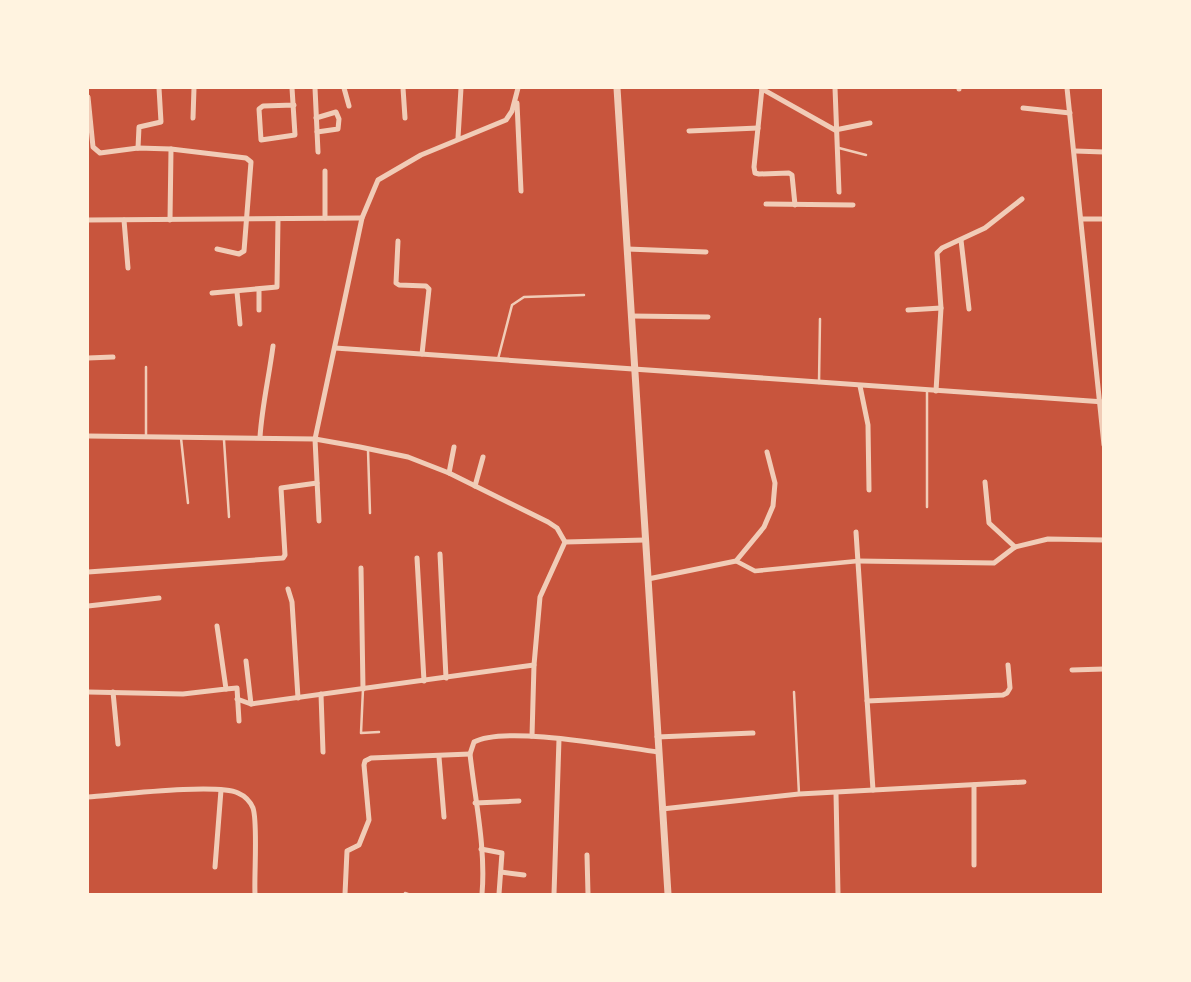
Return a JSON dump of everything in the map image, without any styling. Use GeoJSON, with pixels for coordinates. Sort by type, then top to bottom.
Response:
{"type":"FeatureCollection","features":[{"type":"Feature","properties":{"kind":"street"},"geometry":{"type":"LineString","coordinates":[[138,148],[139,127],[161,122],[159,88]]}},
{"type":"Feature","properties":{"kind":"street"},"geometry":{"type":"LineString","coordinates":[[193,118],[194,88]]}},
{"type":"Feature","properties":{"kind":"street"},"geometry":{"type":"LineString","coordinates":[[292,88],[294,104],[295,135],[263,140],[259,138],[259,109],[262,106],[294,104]]}},
{"type":"Feature","properties":{"kind":"street"},"geometry":{"type":"LineString","coordinates":[[315,88],[318,152]]}},
{"type":"Feature","properties":{"kind":"street"},"geometry":{"type":"LineString","coordinates":[[344,88],[349,106]]}},
{"type":"Feature","properties":{"kind":"street"},"geometry":{"type":"LineString","coordinates":[[403,88],[405,118]]}},
{"type":"Feature","properties":{"kind":"street"},"geometry":{"type":"LineString","coordinates":[[458,138],[461,88]]}},
{"type":"Feature","properties":{"kind":"street"},"geometry":{"type":"LineString","coordinates":[[519,88],[517,99],[520,191]]}},
{"type":"Feature","properties":{"kind":"street"},"geometry":{"type":"LineString","coordinates":[[617,88],[668,894]]}},
{"type":"Feature","properties":{"kind":"street"},"geometry":{"type":"LineString","coordinates":[[794,205],[792,175],[755,173],[762,88],[835,130],[870,123]]}},
{"type":"Feature","properties":{"kind":"street"},"geometry":{"type":"LineString","coordinates":[[835,88],[839,192]]}},
{"type":"Feature","properties":{"kind":"street"},"geometry":{"type":"LineString","coordinates":[[1068,88],[1104,444]]}},
{"type":"Feature","properties":{"kind":"street"},"geometry":{"type":"LineString","coordinates":[[88,97],[93,147],[100,153],[138,148],[171,149],[246,158],[251,162],[242,253],[217,249]]}},
{"type":"Feature","properties":{"kind":"street"},"geometry":{"type":"LineString","coordinates":[[319,521],[315,439],[362,218],[379,180],[421,155],[506,120],[517,99]]}},
{"type":"Feature","properties":{"kind":"street"},"geometry":{"type":"LineString","coordinates":[[1023,108],[1070,113]]}},
{"type":"Feature","properties":{"kind":"street"},"geometry":{"type":"LineString","coordinates":[[316,118],[336,112],[339,119],[338,129],[317,132]]}},
{"type":"Feature","properties":{"kind":"street"},"geometry":{"type":"LineString","coordinates":[[690,131],[758,128]]}},
{"type":"Feature","properties":{"kind":"street"},"geometry":{"type":"LineString","coordinates":[[170,220],[171,149]]}},
{"type":"Feature","properties":{"kind":"street"},"geometry":{"type":"LineString","coordinates":[[1075,151],[1104,152]]}},
{"type":"Feature","properties":{"kind":"street"},"geometry":{"type":"LineString","coordinates":[[325,171],[325,218]]}},
{"type":"Feature","properties":{"kind":"street"},"geometry":{"type":"LineString","coordinates":[[936,391],[941,308],[937,253],[942,248],[985,228],[1022,199]]}},
{"type":"Feature","properties":{"kind":"street"},"geometry":{"type":"LineString","coordinates":[[766,204],[853,205]]}},
{"type":"Feature","properties":{"kind":"street"},"geometry":{"type":"LineString","coordinates":[[88,220],[362,218]]}},
{"type":"Feature","properties":{"kind":"street"},"geometry":{"type":"LineString","coordinates":[[212,293],[276,288],[278,219]]}},
{"type":"Feature","properties":{"kind":"street"},"geometry":{"type":"LineString","coordinates":[[1082,219],[1104,219]]}},
{"type":"Feature","properties":{"kind":"street"},"geometry":{"type":"LineString","coordinates":[[124,220],[128,268]]}},
{"type":"Feature","properties":{"kind":"street"},"geometry":{"type":"LineString","coordinates":[[398,240],[396,283],[426,286],[429,289],[422,354]]}},
{"type":"Feature","properties":{"kind":"street"},"geometry":{"type":"LineString","coordinates":[[961,240],[969,309]]}},
{"type":"Feature","properties":{"kind":"street"},"geometry":{"type":"LineString","coordinates":[[627,249],[706,251]]}},
{"type":"Feature","properties":{"kind":"street"},"geometry":{"type":"LineString","coordinates":[[259,290],[259,310]]}},
{"type":"Feature","properties":{"kind":"street"},"geometry":{"type":"LineString","coordinates":[[237,292],[240,324]]}},
{"type":"Feature","properties":{"kind":"street"},"geometry":{"type":"LineString","coordinates":[[908,310],[941,308]]}},
{"type":"Feature","properties":{"kind":"street"},"geometry":{"type":"LineString","coordinates":[[631,316],[708,317]]}},
{"type":"Feature","properties":{"kind":"street"},"geometry":{"type":"LineString","coordinates":[[260,438],[262,405],[273,346]]}},
{"type":"Feature","properties":{"kind":"street"},"geometry":{"type":"LineString","coordinates":[[335,348],[1101,401]]}},
{"type":"Feature","properties":{"kind":"street"},"geometry":{"type":"LineString","coordinates":[[88,358],[113,357]]}},
{"type":"Feature","properties":{"kind":"street"},"geometry":{"type":"LineString","coordinates":[[860,386],[868,425],[869,490]]}},
{"type":"Feature","properties":{"kind":"street"},"geometry":{"type":"LineString","coordinates":[[88,436],[315,439],[368,448],[408,457],[449,473],[548,522],[557,528],[565,542]]}},
{"type":"Feature","properties":{"kind":"street"},"geometry":{"type":"LineString","coordinates":[[449,473],[454,447]]}},
{"type":"Feature","properties":{"kind":"street"},"geometry":{"type":"LineString","coordinates":[[648,579],[736,561],[764,527],[773,506],[775,483],[766,452]]}},
{"type":"Feature","properties":{"kind":"street"},"geometry":{"type":"LineString","coordinates":[[475,486],[483,457]]}},
{"type":"Feature","properties":{"kind":"street"},"geometry":{"type":"LineString","coordinates":[[985,482],[989,523],[1015,547]]}},
{"type":"Feature","properties":{"kind":"street"},"geometry":{"type":"LineString","coordinates":[[88,572],[283,558],[281,488],[317,483]]}},
{"type":"Feature","properties":{"kind":"street"},"geometry":{"type":"LineString","coordinates":[[856,532],[873,790]]}},
{"type":"Feature","properties":{"kind":"street"},"geometry":{"type":"LineString","coordinates":[[736,561],[755,571],[858,561],[994,563],[1015,547],[1048,539],[1104,540]]}},
{"type":"Feature","properties":{"kind":"street"},"geometry":{"type":"LineString","coordinates":[[565,542],[645,540]]}},
{"type":"Feature","properties":{"kind":"street"},"geometry":{"type":"LineString","coordinates":[[532,736],[540,597],[565,542]]}},
{"type":"Feature","properties":{"kind":"street"},"geometry":{"type":"LineString","coordinates":[[440,554],[446,678]]}},
{"type":"Feature","properties":{"kind":"street"},"geometry":{"type":"LineString","coordinates":[[417,558],[424,681]]}},
{"type":"Feature","properties":{"kind":"street"},"geometry":{"type":"LineString","coordinates":[[360,568],[363,689]]}},
{"type":"Feature","properties":{"kind":"street"},"geometry":{"type":"LineString","coordinates":[[288,589],[292,602],[298,698]]}},
{"type":"Feature","properties":{"kind":"street"},"geometry":{"type":"LineString","coordinates":[[88,606],[159,598]]}},
{"type":"Feature","properties":{"kind":"street"},"geometry":{"type":"LineString","coordinates":[[217,626],[226,689]]}},
{"type":"Feature","properties":{"kind":"street"},"geometry":{"type":"LineString","coordinates":[[246,661],[251,704]]}},
{"type":"Feature","properties":{"kind":"street"},"geometry":{"type":"LineString","coordinates":[[237,699],[251,704],[534,665]]}},
{"type":"Feature","properties":{"kind":"street"},"geometry":{"type":"LineString","coordinates":[[867,701],[1003,695],[1010,688],[1008,665]]}},
{"type":"Feature","properties":{"kind":"street"},"geometry":{"type":"LineString","coordinates":[[1072,670],[1104,669]]}},
{"type":"Feature","properties":{"kind":"street"},"geometry":{"type":"LineString","coordinates":[[88,692],[183,695],[237,688],[239,721]]}},
{"type":"Feature","properties":{"kind":"street"},"geometry":{"type":"LineString","coordinates":[[113,692],[118,744]]}},
{"type":"Feature","properties":{"kind":"street"},"geometry":{"type":"LineString","coordinates":[[321,695],[323,752]]}},
{"type":"Feature","properties":{"kind":"street"},"geometry":{"type":"LineString","coordinates":[[657,737],[753,733]]}},
{"type":"Feature","properties":{"kind":"street"},"geometry":{"type":"LineString","coordinates":[[482,894],[484,876],[470,754],[474,742],[482,738],[532,736],[658,752]]}},
{"type":"Feature","properties":{"kind":"street"},"geometry":{"type":"LineString","coordinates":[[554,894],[559,739]]}},
{"type":"Feature","properties":{"kind":"street"},"geometry":{"type":"LineString","coordinates":[[345,894],[347,851],[359,845],[369,820],[363,765],[365,761],[371,758],[470,754]]}},
{"type":"Feature","properties":{"kind":"street"},"geometry":{"type":"LineString","coordinates":[[439,757],[444,817]]}},
{"type":"Feature","properties":{"kind":"street"},"geometry":{"type":"LineString","coordinates":[[662,809],[800,794],[1024,782]]}},
{"type":"Feature","properties":{"kind":"street"},"geometry":{"type":"LineString","coordinates":[[974,785],[974,865]]}},
{"type":"Feature","properties":{"kind":"street"},"geometry":{"type":"LineString","coordinates":[[88,797],[221,790],[237,792],[247,799],[254,813],[254,894]]}},
{"type":"Feature","properties":{"kind":"street"},"geometry":{"type":"LineString","coordinates":[[215,867],[221,790]]}},
{"type":"Feature","properties":{"kind":"street"},"geometry":{"type":"LineString","coordinates":[[836,793],[838,894]]}},
{"type":"Feature","properties":{"kind":"street"},"geometry":{"type":"LineString","coordinates":[[475,803],[519,801]]}},
{"type":"Feature","properties":{"kind":"street"},"geometry":{"type":"LineString","coordinates":[[481,849],[502,853],[499,894]]}},
{"type":"Feature","properties":{"kind":"street"},"geometry":{"type":"LineString","coordinates":[[587,855],[588,894]]}},
{"type":"Feature","properties":{"kind":"street"},"geometry":{"type":"LineString","coordinates":[[501,872],[524,875]]}},
{"type":"Feature","properties":{"kind":"lane"},"geometry":{"type":"LineString","coordinates":[[836,147],[866,155]]}},
{"type":"Feature","properties":{"kind":"lane"},"geometry":{"type":"LineString","coordinates":[[498,359],[512,305],[524,297],[584,295]]}},
{"type":"Feature","properties":{"kind":"lane"},"geometry":{"type":"LineString","coordinates":[[819,383],[820,319]]}},
{"type":"Feature","properties":{"kind":"lane"},"geometry":{"type":"LineString","coordinates":[[146,367],[146,437]]}},
{"type":"Feature","properties":{"kind":"lane"},"geometry":{"type":"LineString","coordinates":[[926,507],[927,390]]}},
{"type":"Feature","properties":{"kind":"lane"},"geometry":{"type":"LineString","coordinates":[[181,438],[188,503]]}},
{"type":"Feature","properties":{"kind":"lane"},"geometry":{"type":"LineString","coordinates":[[224,438],[229,517]]}},
{"type":"Feature","properties":{"kind":"lane"},"geometry":{"type":"LineString","coordinates":[[368,448],[370,513]]}},
{"type":"Feature","properties":{"kind":"lane"},"geometry":{"type":"LineString","coordinates":[[363,689],[361,733],[379,732]]}},
{"type":"Feature","properties":{"kind":"lane"},"geometry":{"type":"LineString","coordinates":[[794,692],[800,794]]}}]}
